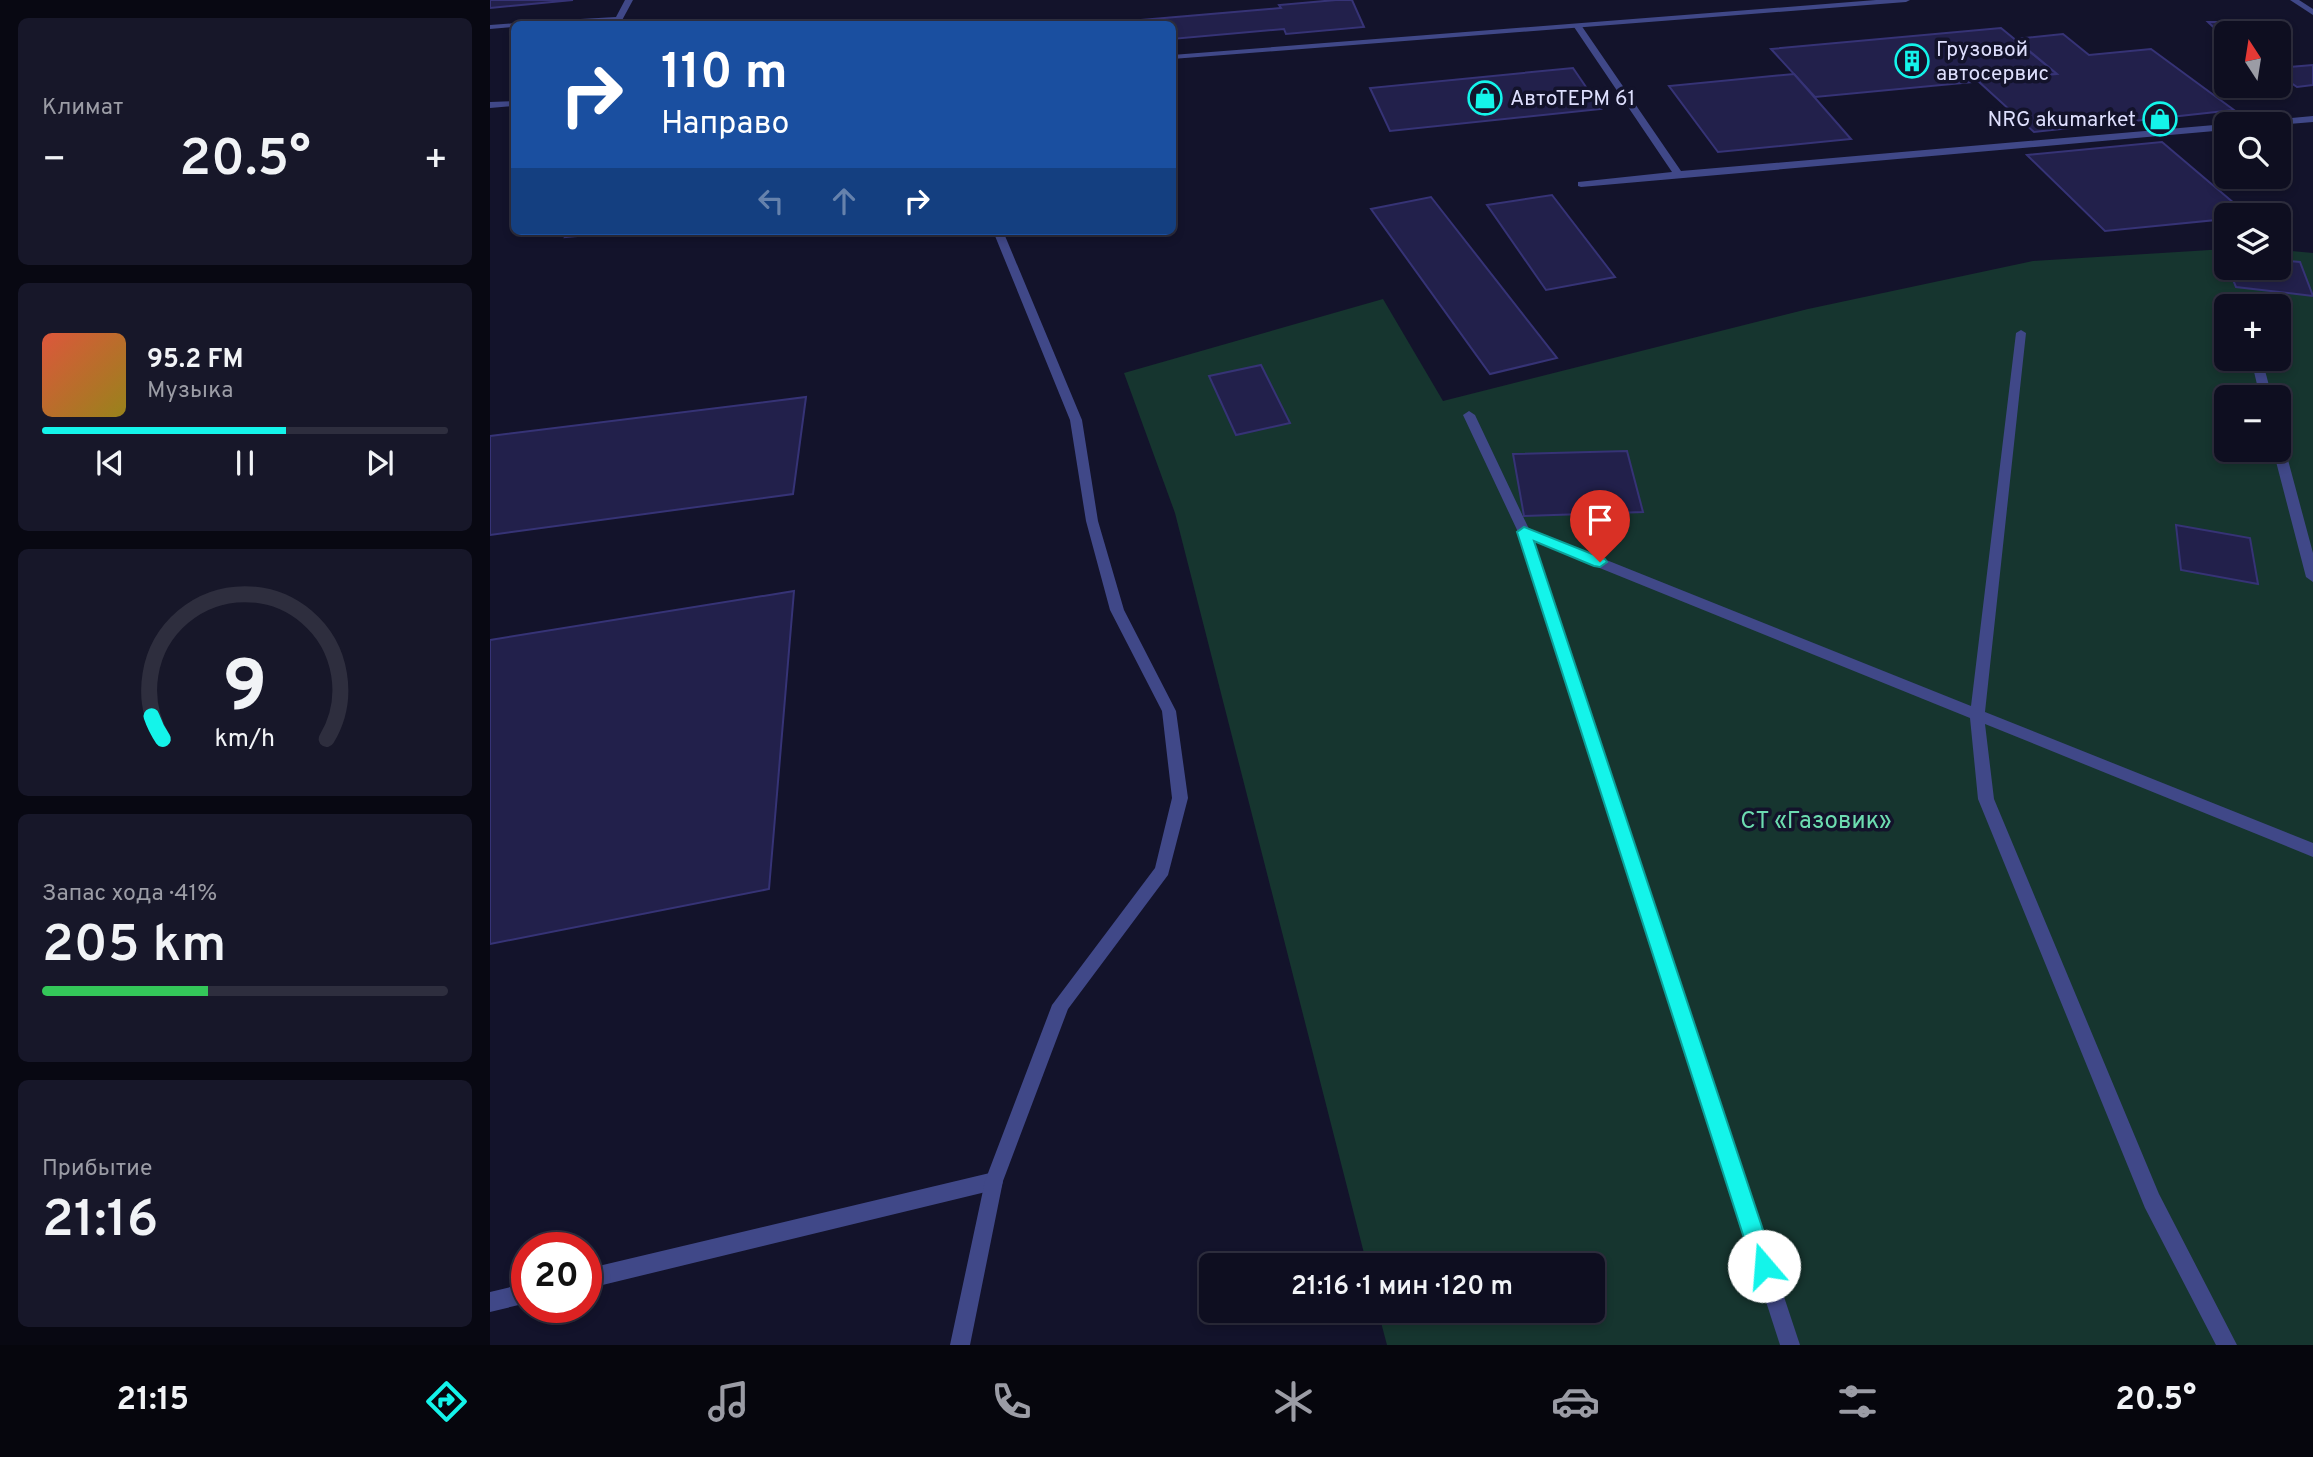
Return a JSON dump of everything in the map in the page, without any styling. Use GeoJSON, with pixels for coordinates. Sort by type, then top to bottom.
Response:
{"type":"FeatureCollection","features":[{"type":"Feature","properties":{"kind":"street"},"geometry":{"type":"LineString","coordinates":[[618,21],[629,0]]}},
{"type":"Feature","properties":{"kind":"street"},"geometry":{"type":"LineString","coordinates":[[1176,57],[1906,0]]}},
{"type":"Feature","properties":{"kind":"street"},"geometry":{"type":"LineString","coordinates":[[2294,0],[2313,13]]}},
{"type":"Feature","properties":{"kind":"street"},"geometry":{"type":"LineString","coordinates":[[490,27],[511,25]]}},
{"type":"Feature","properties":{"kind":"street"},"geometry":{"type":"LineString","coordinates":[[1578,27],[1678,174]]}},
{"type":"Feature","properties":{"kind":"street"},"geometry":{"type":"LineString","coordinates":[[490,105],[511,104]]}},
{"type":"Feature","properties":{"kind":"street"},"geometry":{"type":"LineString","coordinates":[[2291,122],[2313,120]]}},
{"type":"Feature","properties":{"kind":"street"},"geometry":{"type":"LineString","coordinates":[[1581,184],[2214,128]]}},
{"type":"Feature","properties":{"kind":"street"},"geometry":{"type":"LineString","coordinates":[[960,1345],[994,1181],[1061,1005],[1162,870],[1180,797],[1169,712],[1117,610],[1092,521],[1076,420],[1000,235]]}},
{"type":"Feature","properties":{"kind":"street"},"geometry":{"type":"LineString","coordinates":[[2021,333],[1977,715],[1986,799],[2152,1201],[2227,1345]]}},
{"type":"Feature","properties":{"kind":"street"},"geometry":{"type":"LineString","coordinates":[[1469,415],[1524,532],[1790,1345]]}},
{"type":"Feature","properties":{"kind":"street"},"geometry":{"type":"LineString","coordinates":[[2283,462],[2313,577]]}},
{"type":"Feature","properties":{"kind":"street"},"geometry":{"type":"LineString","coordinates":[[1524,532],[2313,850]]}},
{"type":"Feature","properties":{"kind":"street"},"geometry":{"type":"LineString","coordinates":[[602,1275],[994,1181]]}},
{"type":"Feature","properties":{"kind":"street"},"geometry":{"type":"LineString","coordinates":[[490,1302],[511,1297]]}},
{"type":"Feature","properties":{"kind":"green space","name":"СТ «Газовик»"},"geometry":{"type":"Polygon","coordinates":[[[2214,250],[2214,280],[2291,280],[2291,251],[2313,253],[2313,1345],[1387,1345],[1381,1323],[1605,1323],[1605,1253],[1364,1253],[1175,513],[1124,373],[1383,299],[1443,401],[1808,309],[2033,261],[2214,250]]]}},
{"type":"Feature","properties":{"kind":"building"},"geometry":{"type":"Polygon","coordinates":[[[490,0],[573,0],[490,8],[490,0]]]}},
{"type":"Feature","properties":{"kind":"building"},"geometry":{"type":"Polygon","coordinates":[[[1352,0],[1364,27],[1286,34],[1284,29],[1176,39],[1176,21],[1129,21],[1281,8],[1279,5],[1352,0]]]}},
{"type":"Feature","properties":{"kind":"building","name":"Грузовой автосервис"},"geometry":{"type":"Polygon","coordinates":[[[2001,28],[2057,74],[1815,97],[1771,49],[2001,28]]]}},
{"type":"Feature","properties":{"kind":"building"},"geometry":{"type":"Polygon","coordinates":[[[2063,34],[2089,55],[2151,49],[2214,95],[2214,98],[2234,110],[2034,132],[1978,81],[2057,74],[2015,39],[2063,34]]]}},
{"type":"Feature","properties":{"kind":"building"},"geometry":{"type":"Polygon","coordinates":[[[2313,65],[2313,85],[2297,87],[2291,83],[2291,67],[2313,65]]]}},
{"type":"Feature","properties":{"kind":"building","name":"АвтоТЕРМ 61"},"geometry":{"type":"Polygon","coordinates":[[[1573,68],[1601,109],[1390,131],[1370,88],[1573,68]]]}},
{"type":"Feature","properties":{"kind":"building"},"geometry":{"type":"Polygon","coordinates":[[[1794,74],[1851,139],[1718,152],[1669,86],[1794,74]]]}},
{"type":"Feature","properties":{"kind":"building"},"geometry":{"type":"Polygon","coordinates":[[[2162,142],[2214,186],[2214,189],[2234,203],[2214,203],[2214,220],[2105,231],[2027,155],[2162,142]]]}},
{"type":"Feature","properties":{"kind":"building"},"geometry":{"type":"Polygon","coordinates":[[[1552,195],[1615,277],[1546,290],[1487,205],[1552,195]]]}},
{"type":"Feature","properties":{"kind":"building"},"geometry":{"type":"Polygon","coordinates":[[[1431,197],[1557,358],[1490,374],[1371,209],[1431,197]]]}},
{"type":"Feature","properties":{"kind":"building"},"geometry":{"type":"Polygon","coordinates":[[[2291,261],[2300,262],[2313,296],[2236,287],[2233,280],[2291,280],[2291,261]]]}},
{"type":"Feature","properties":{"kind":"building"},"geometry":{"type":"Polygon","coordinates":[[[1261,365],[1290,423],[1236,435],[1209,376],[1261,365]]]}},
{"type":"Feature","properties":{"kind":"building"},"geometry":{"type":"Polygon","coordinates":[[[806,397],[793,494],[490,535],[490,436],[806,397]]]}},
{"type":"Feature","properties":{"kind":"building"},"geometry":{"type":"Polygon","coordinates":[[[1627,451],[1643,512],[1524,516],[1513,454],[1627,451]]]}},
{"type":"Feature","properties":{"kind":"building"},"geometry":{"type":"Polygon","coordinates":[[[2176,525],[2250,538],[2258,584],[2181,570],[2176,525]]]}},
{"type":"Feature","properties":{"kind":"building"},"geometry":{"type":"Polygon","coordinates":[[[794,591],[769,889],[490,944],[490,640],[794,591]]]}},
{"type":"Feature","properties":{"kind":"place","name":"Грузовой автосервис"},"geometry":{"type":"Point","coordinates":[1912,61]}},
{"type":"Feature","properties":{"kind":"place","name":"АвтоТЕРМ 61"},"geometry":{"type":"Point","coordinates":[1485,98]}},
{"type":"Feature","properties":{"kind":"place","name":"NRG akumarket"},"geometry":{"type":"Point","coordinates":[2160,119]}},
{"type":"Feature","properties":{"kind":"route"},"geometry":{"type":"LineString","coordinates":[[1600,562],[1524,532],[1764,1266]]}}]}
